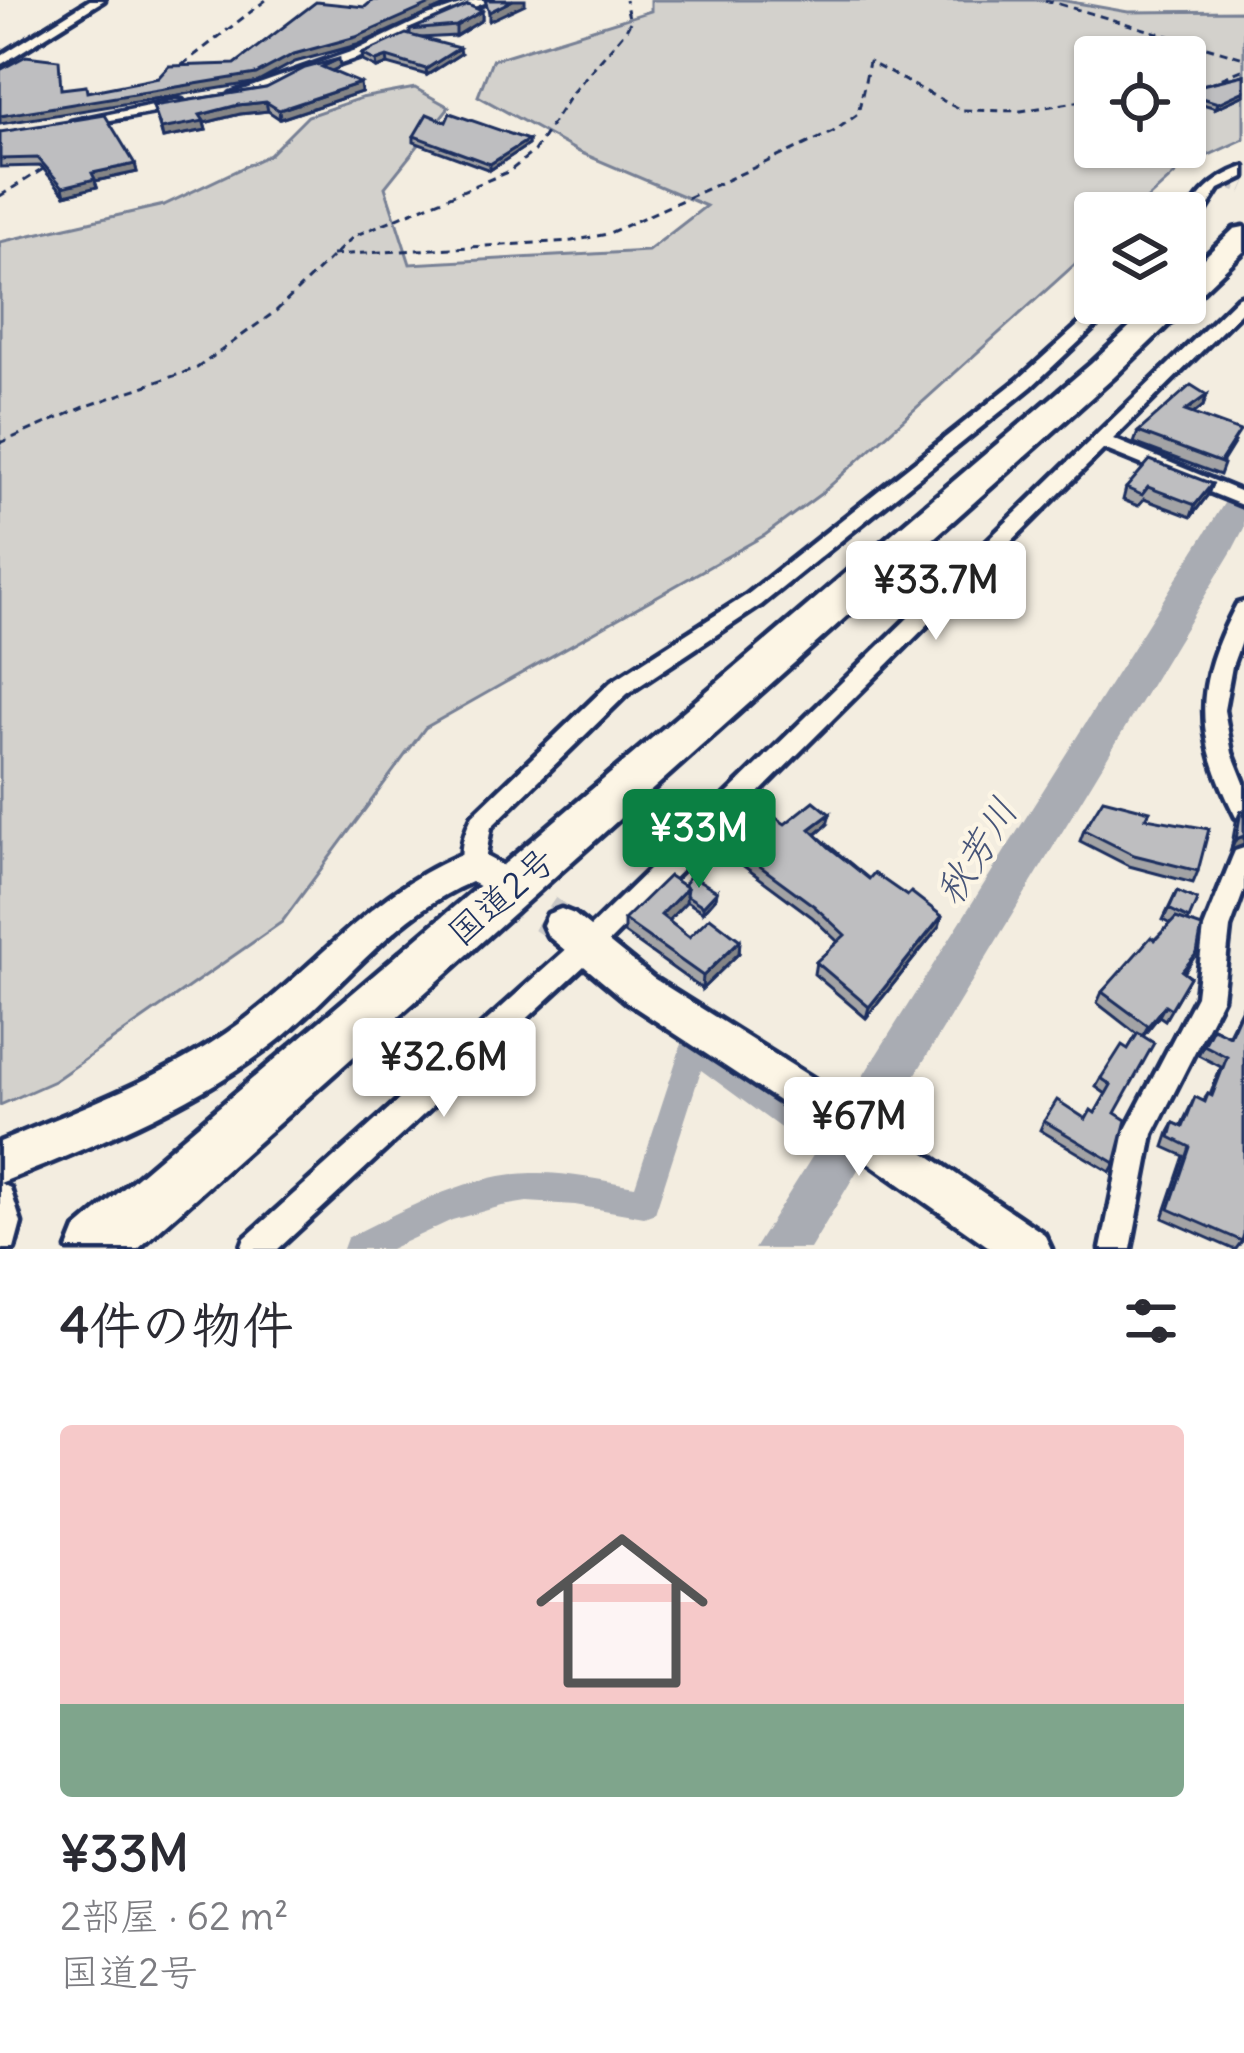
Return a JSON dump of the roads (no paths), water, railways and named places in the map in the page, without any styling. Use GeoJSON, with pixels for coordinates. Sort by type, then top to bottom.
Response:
{"type":"FeatureCollection","features":[{"type":"Feature","properties":{"kind":"highway"},"geometry":{"type":"LineString","coordinates":[[1206,272],[1244,235]]}},
{"type":"Feature","properties":{"kind":"highway","name":"国道2号"},"geometry":{"type":"LineString","coordinates":[[96,1249],[1151,324]]}},
{"type":"Feature","properties":{"kind":"street"},"geometry":{"type":"LineString","coordinates":[[0,61],[98,0]]}},
{"type":"Feature","properties":{"kind":"street"},"geometry":{"type":"LineString","coordinates":[[224,95],[262,88],[301,69],[363,52],[485,0]]}},
{"type":"Feature","properties":{"kind":"street"},"geometry":{"type":"LineString","coordinates":[[57,125],[191,102]]}},
{"type":"Feature","properties":{"kind":"street"},"geometry":{"type":"LineString","coordinates":[[1206,198],[1214,185],[1244,171]]}},
{"type":"Feature","properties":{"kind":"street"},"geometry":{"type":"LineString","coordinates":[[256,1249],[575,935],[1101,441],[1244,300]]}},
{"type":"Feature","properties":{"kind":"street"},"geometry":{"type":"LineString","coordinates":[[0,1162],[200,1072],[286,1010],[432,881],[485,872],[474,843],[481,822],[619,688],[754,600],[1024,383],[1089,324]]}},
{"type":"Feature","properties":{"kind":"street"},"geometry":{"type":"LineString","coordinates":[[1101,441],[1244,500]]}},
{"type":"Feature","properties":{"kind":"street"},"geometry":{"type":"LineString","coordinates":[[1244,609],[1214,681],[1213,724],[1224,766],[1244,810]]}},
{"type":"Feature","properties":{"kind":"street"},"geometry":{"type":"LineString","coordinates":[[1117,1249],[1138,1131],[1209,998],[1217,928],[1244,858]]}},
{"type":"Feature","properties":{"kind":"street"},"geometry":{"type":"LineString","coordinates":[[575,935],[640,990],[835,1114],[1029,1249]]}},
{"type":"Feature","properties":{"kind":"street"},"geometry":{"type":"LineString","coordinates":[[0,1198],[7,1223],[0,1245]]}},
{"type":"Feature","properties":{"kind":"waterway","name":"秋芳川"},"geometry":{"type":"LineString","coordinates":[[780,1249],[1215,551],[1244,497]]}},
{"type":"Feature","properties":{"kind":"waterway"},"geometry":{"type":"LineString","coordinates":[[358,1249],[452,1205],[502,1191],[552,1188],[644,1202],[694,1049],[840,1154]]}},
{"type":"Feature","properties":{"kind":"tunnel"},"geometry":{"type":"LineString","coordinates":[[1225,179],[1244,187]]}},
{"type":"Feature","properties":{"kind":"tunnel"},"geometry":{"type":"LineString","coordinates":[[496,880],[561,925]]}}]}
